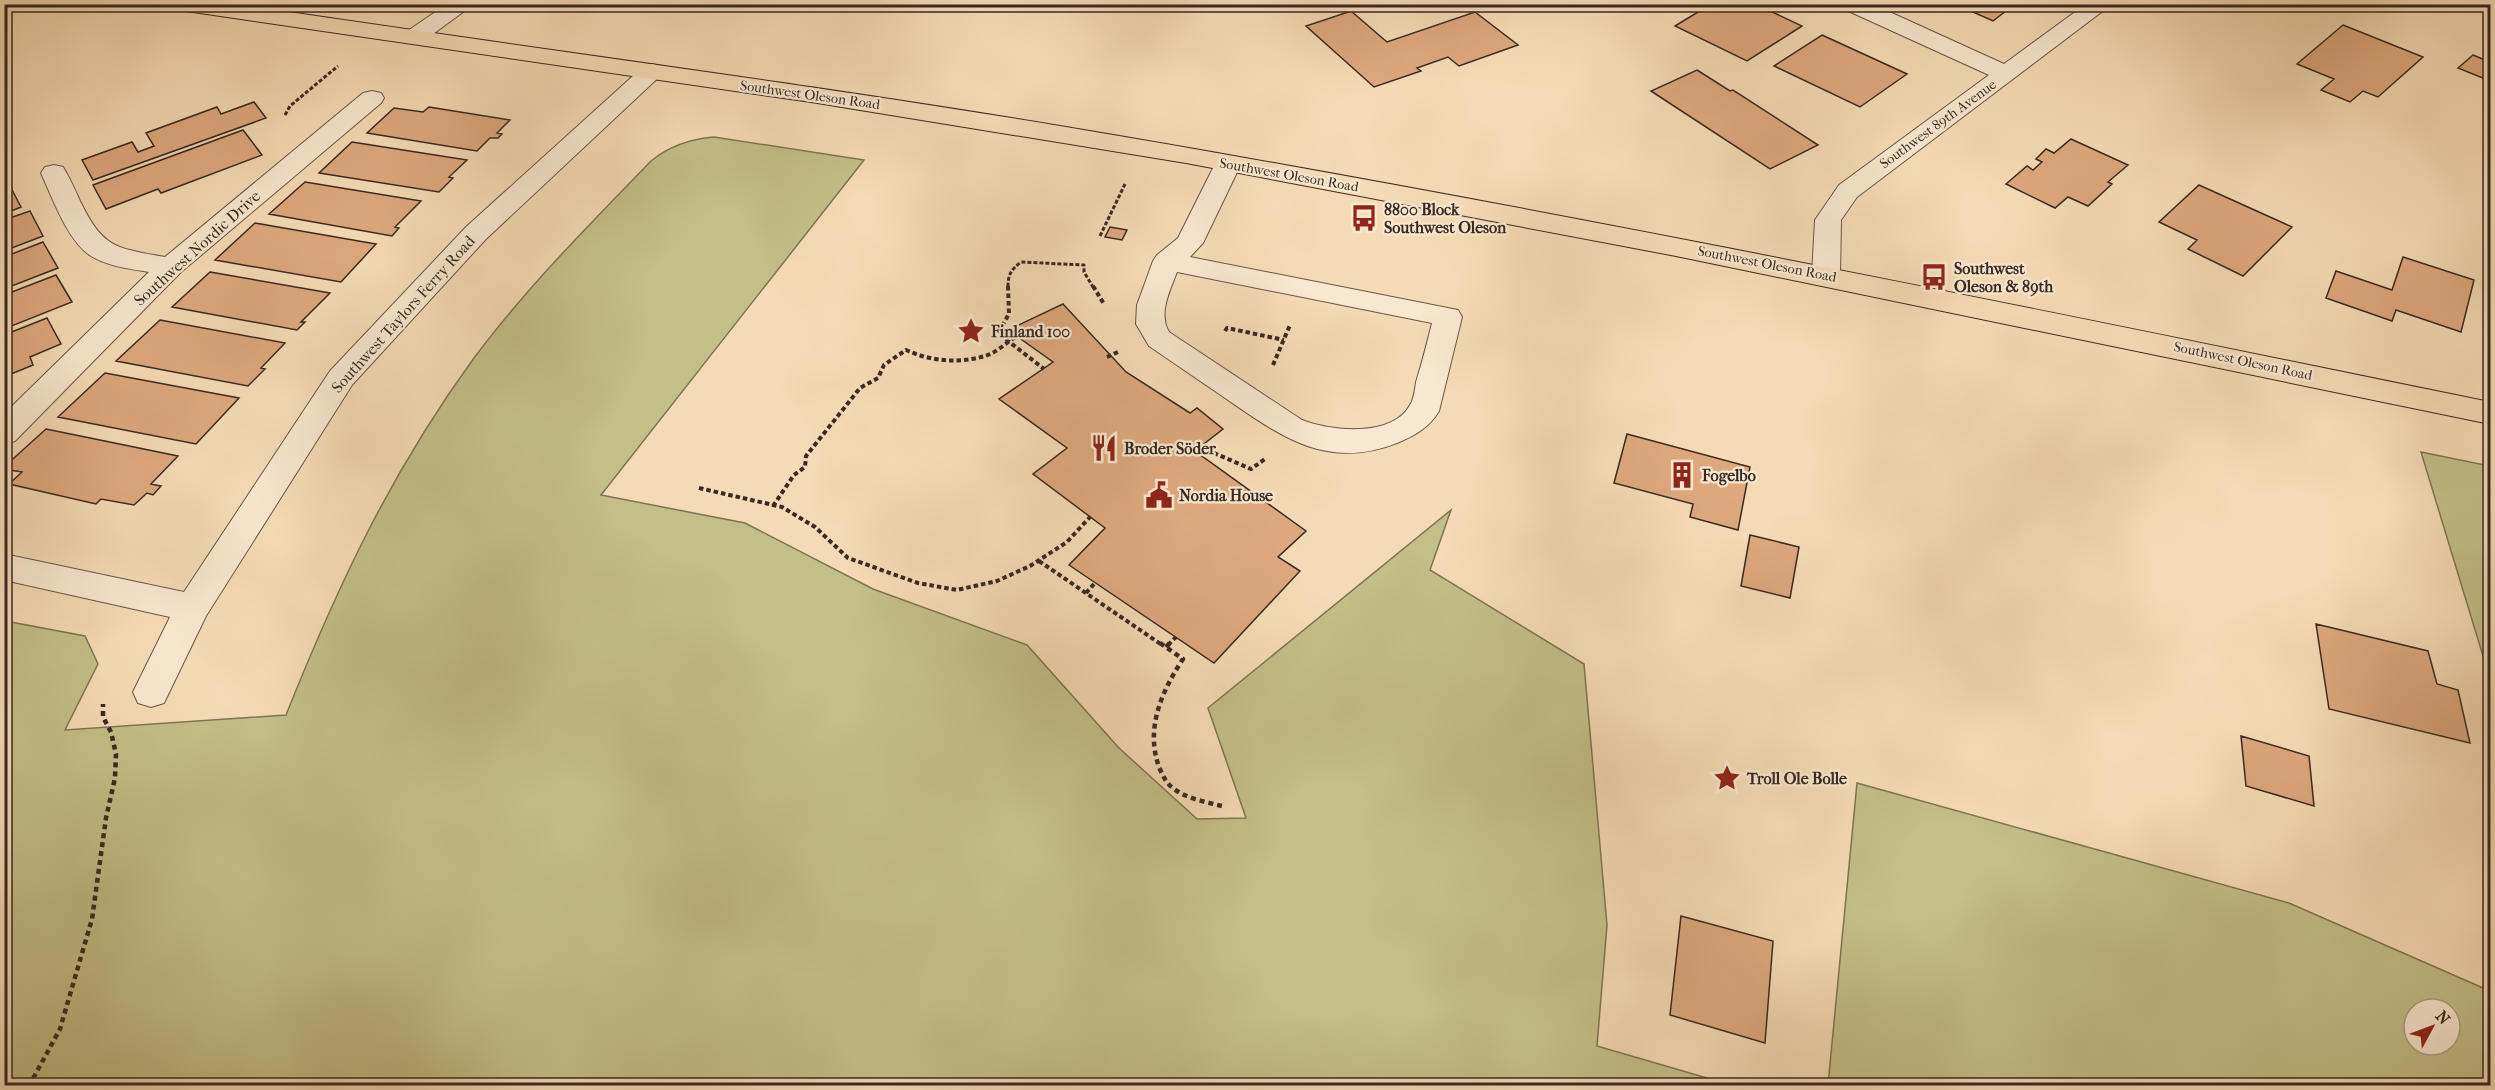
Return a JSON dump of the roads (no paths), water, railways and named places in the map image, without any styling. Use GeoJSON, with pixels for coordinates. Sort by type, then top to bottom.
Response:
{"type":"FeatureCollection","features":[{"type":"Feature","properties":{"kind":"main road","name":"Southwest Oleson Road"},"geometry":{"type":"LineString","coordinates":[[186,4],[899,108],[1228,164],[1826,275],[2490,413]]}},
{"type":"Feature","properties":{"kind":"street"},"geometry":{"type":"LineString","coordinates":[[414,37],[463,4]]}},
{"type":"Feature","properties":{"kind":"street"},"geometry":{"type":"LineString","coordinates":[[1851,4],[2006,75]]}},
{"type":"Feature","properties":{"kind":"street","name":"Southwest 89th Avenue"},"geometry":{"type":"LineString","coordinates":[[1826,275],[1828,220],[1848,191],[2101,4]]}},
{"type":"Feature","properties":{"kind":"street","name":"Southwest Taylors Ferry Road"},"geometry":{"type":"LineString","coordinates":[[151,692],[192,608],[341,378],[476,233],[652,71]]}},
{"type":"Feature","properties":{"kind":"street","name":"Southwest Nordic Drive"},"geometry":{"type":"LineString","coordinates":[[4,433],[170,267],[372,98]]}},
{"type":"Feature","properties":{"kind":"street"},"geometry":{"type":"LineString","coordinates":[[1167,261],[1448,317],[1424,411],[1405,428],[1379,438],[1346,442],[1317,438],[1291,428],[1159,339],[1150,324],[1151,305],[1167,261],[1189,243],[1228,164]]}},
{"type":"Feature","properties":{"kind":"street"},"geometry":{"type":"LineString","coordinates":[[54,173],[88,237],[97,248],[120,256],[170,267]]}},
{"type":"Feature","properties":{"kind":"street"},"geometry":{"type":"LineString","coordinates":[[4,567],[192,608]]}},
{"type":"Feature","properties":{"kind":"place","name":"8800 Block Southwest Oleson"},"geometry":{"type":"Point","coordinates":[1364,218]}},
{"type":"Feature","properties":{"kind":"place","name":"Southwest Oleson & 89th"},"geometry":{"type":"Point","coordinates":[1934,277]}},
{"type":"Feature","properties":{"kind":"place","name":"Finland 100"},"geometry":{"type":"Point","coordinates":[971,331]}},
{"type":"Feature","properties":{"kind":"place","name":"Broder Söder"},"geometry":{"type":"Point","coordinates":[1104,448]}},
{"type":"Feature","properties":{"kind":"place","name":"Fogelbo"},"geometry":{"type":"Point","coordinates":[1682,475]}},
{"type":"Feature","properties":{"kind":"place","name":"Nordia House"},"geometry":{"type":"Point","coordinates":[1159,495]}},
{"type":"Feature","properties":{"kind":"place","name":"Troll Ole Bolle"},"geometry":{"type":"Point","coordinates":[1727,778]}}]}
